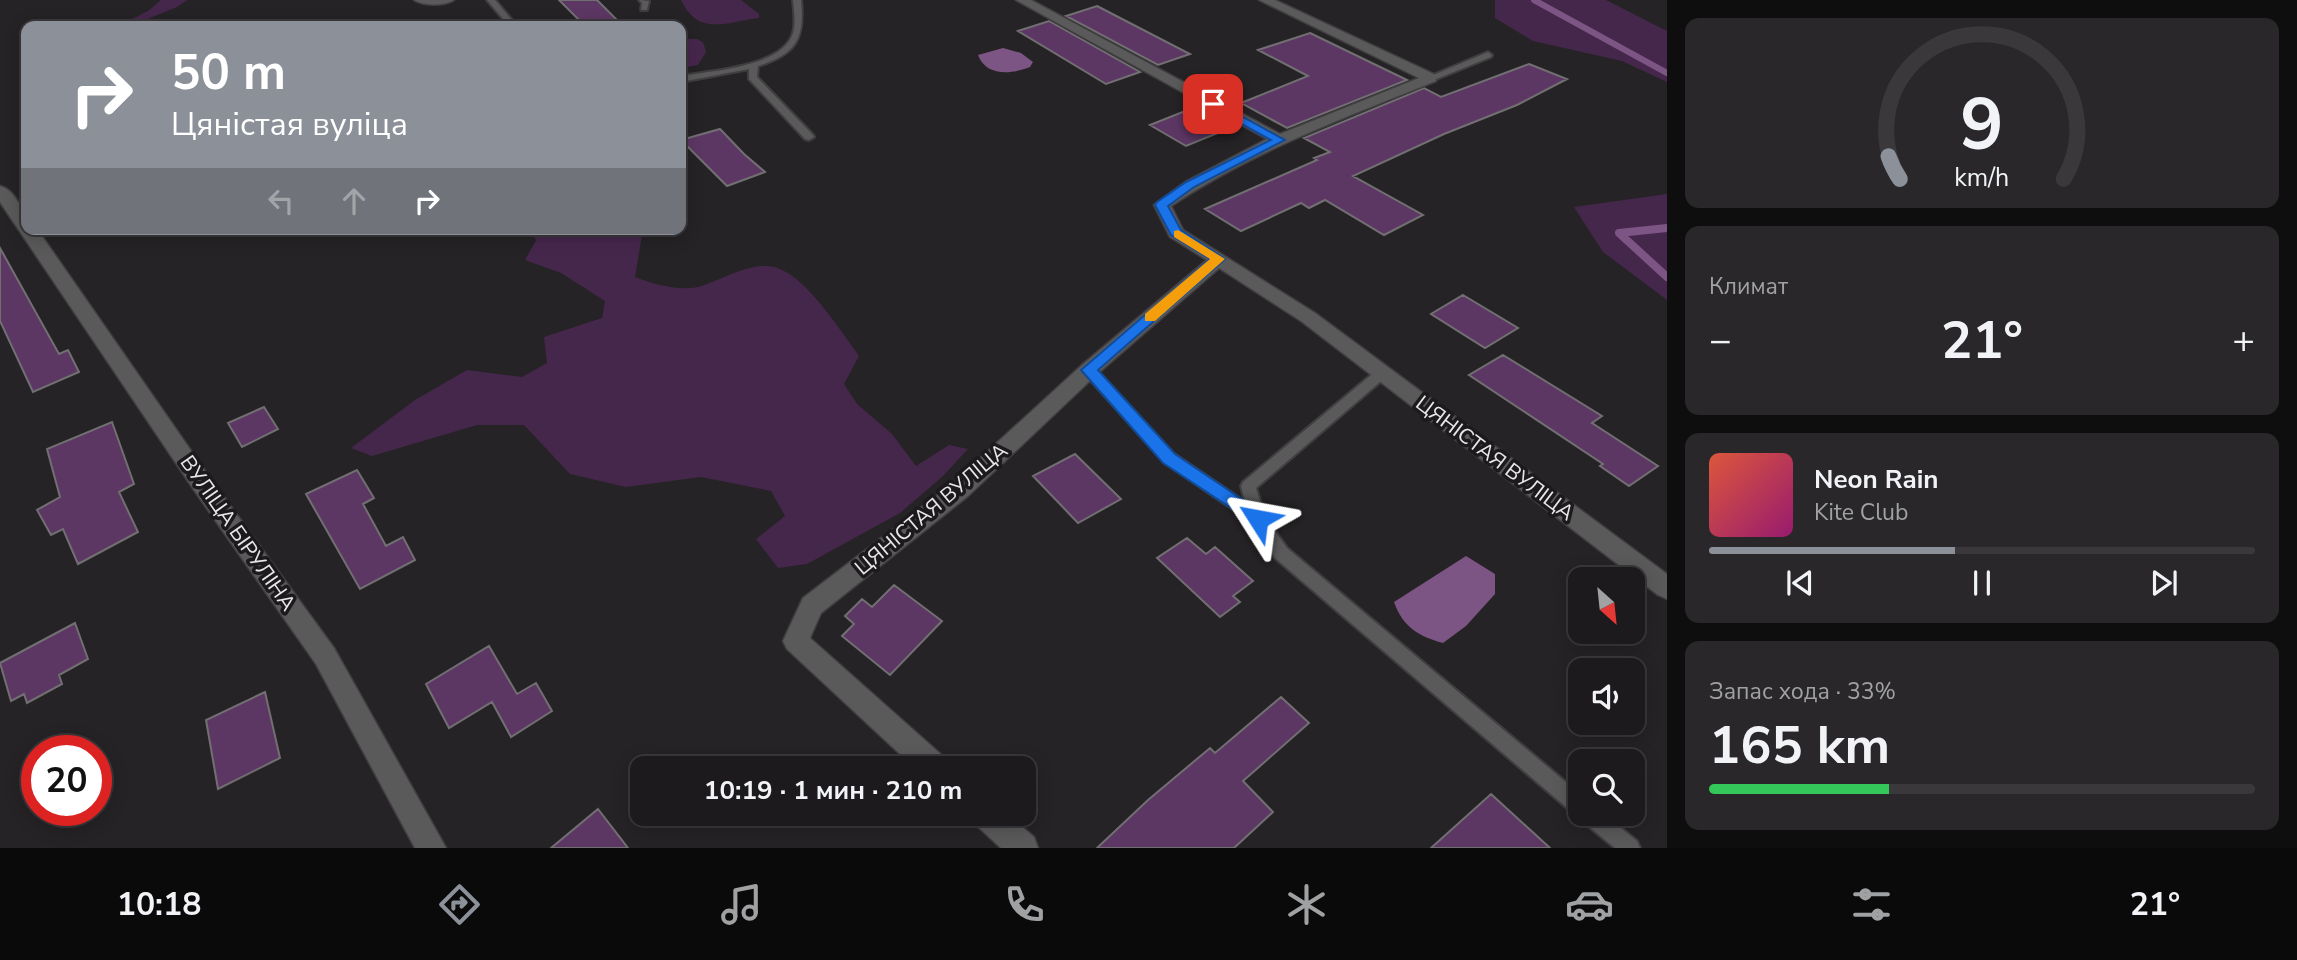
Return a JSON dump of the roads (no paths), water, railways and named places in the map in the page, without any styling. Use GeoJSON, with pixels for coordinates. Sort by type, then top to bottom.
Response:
{"type":"FeatureCollection","features":[{"type":"Feature","properties":{"kind":"street"},"geometry":{"type":"LineString","coordinates":[[420,0],[448,0]]}},
{"type":"Feature","properties":{"kind":"street"},"geometry":{"type":"LineString","coordinates":[[1022,0],[1280,140],[1431,78]]}},
{"type":"Feature","properties":{"kind":"street"},"geometry":{"type":"LineString","coordinates":[[1265,0],[1431,78]]}},
{"type":"Feature","properties":{"kind":"street","name":"ЦЯНІСТАЯ ВУЛІЦА"},"geometry":{"type":"LineString","coordinates":[[1280,140],[1190,184],[1162,205],[1176,233],[1308,317],[1667,588]]}},
{"type":"Feature","properties":{"kind":"street","name":"ВУЛІЦА БІРУЛІНА"},"geometry":{"type":"LineString","coordinates":[[0,191],[21,220]]}},
{"type":"Feature","properties":{"kind":"street","name":"ВУЛІЦА БІРУЛІНА"},"geometry":{"type":"LineString","coordinates":[[32,235],[202,484],[326,656],[431,848]]}},
{"type":"Feature","properties":{"kind":"street","name":"ЦЯНІСТАЯ ВУЛІЦА"},"geometry":{"type":"LineString","coordinates":[[923,756],[796,640],[812,606],[960,490],[1089,370],[1219,259]]}},
{"type":"Feature","properties":{"kind":"street"},"geometry":{"type":"LineString","coordinates":[[998,826],[1023,848]]}},
{"type":"Feature","properties":{"kind":"lane"},"geometry":{"type":"LineString","coordinates":[[491,0],[509,21]]}},
{"type":"Feature","properties":{"kind":"lane"},"geometry":{"type":"LineString","coordinates":[[686,78],[754,65],[780,53],[797,34],[797,0]]}},
{"type":"Feature","properties":{"kind":"lane"},"geometry":{"type":"LineString","coordinates":[[1431,78],[1488,55]]}},
{"type":"Feature","properties":{"kind":"lane"},"geometry":{"type":"LineString","coordinates":[[754,65],[752,77],[809,137]]}},
{"type":"Feature","properties":{"kind":"lane"},"geometry":{"type":"LineString","coordinates":[[1089,370],[1169,458],[1258,519]]}},
{"type":"Feature","properties":{"kind":"lane"},"geometry":{"type":"LineString","coordinates":[[1382,373],[1248,486],[1258,519],[1281,553],[1568,796]]}},
{"type":"Feature","properties":{"kind":"lane"},"geometry":{"type":"LineString","coordinates":[[1603,826],[1630,848]]}},
{"type":"Feature","properties":{"kind":"waterway"},"geometry":{"type":"LineString","coordinates":[[1534,0],[1667,73]]}},
{"type":"Feature","properties":{"kind":"waterway"},"geometry":{"type":"LineString","coordinates":[[1667,228],[1619,233],[1667,277]]}}]}
